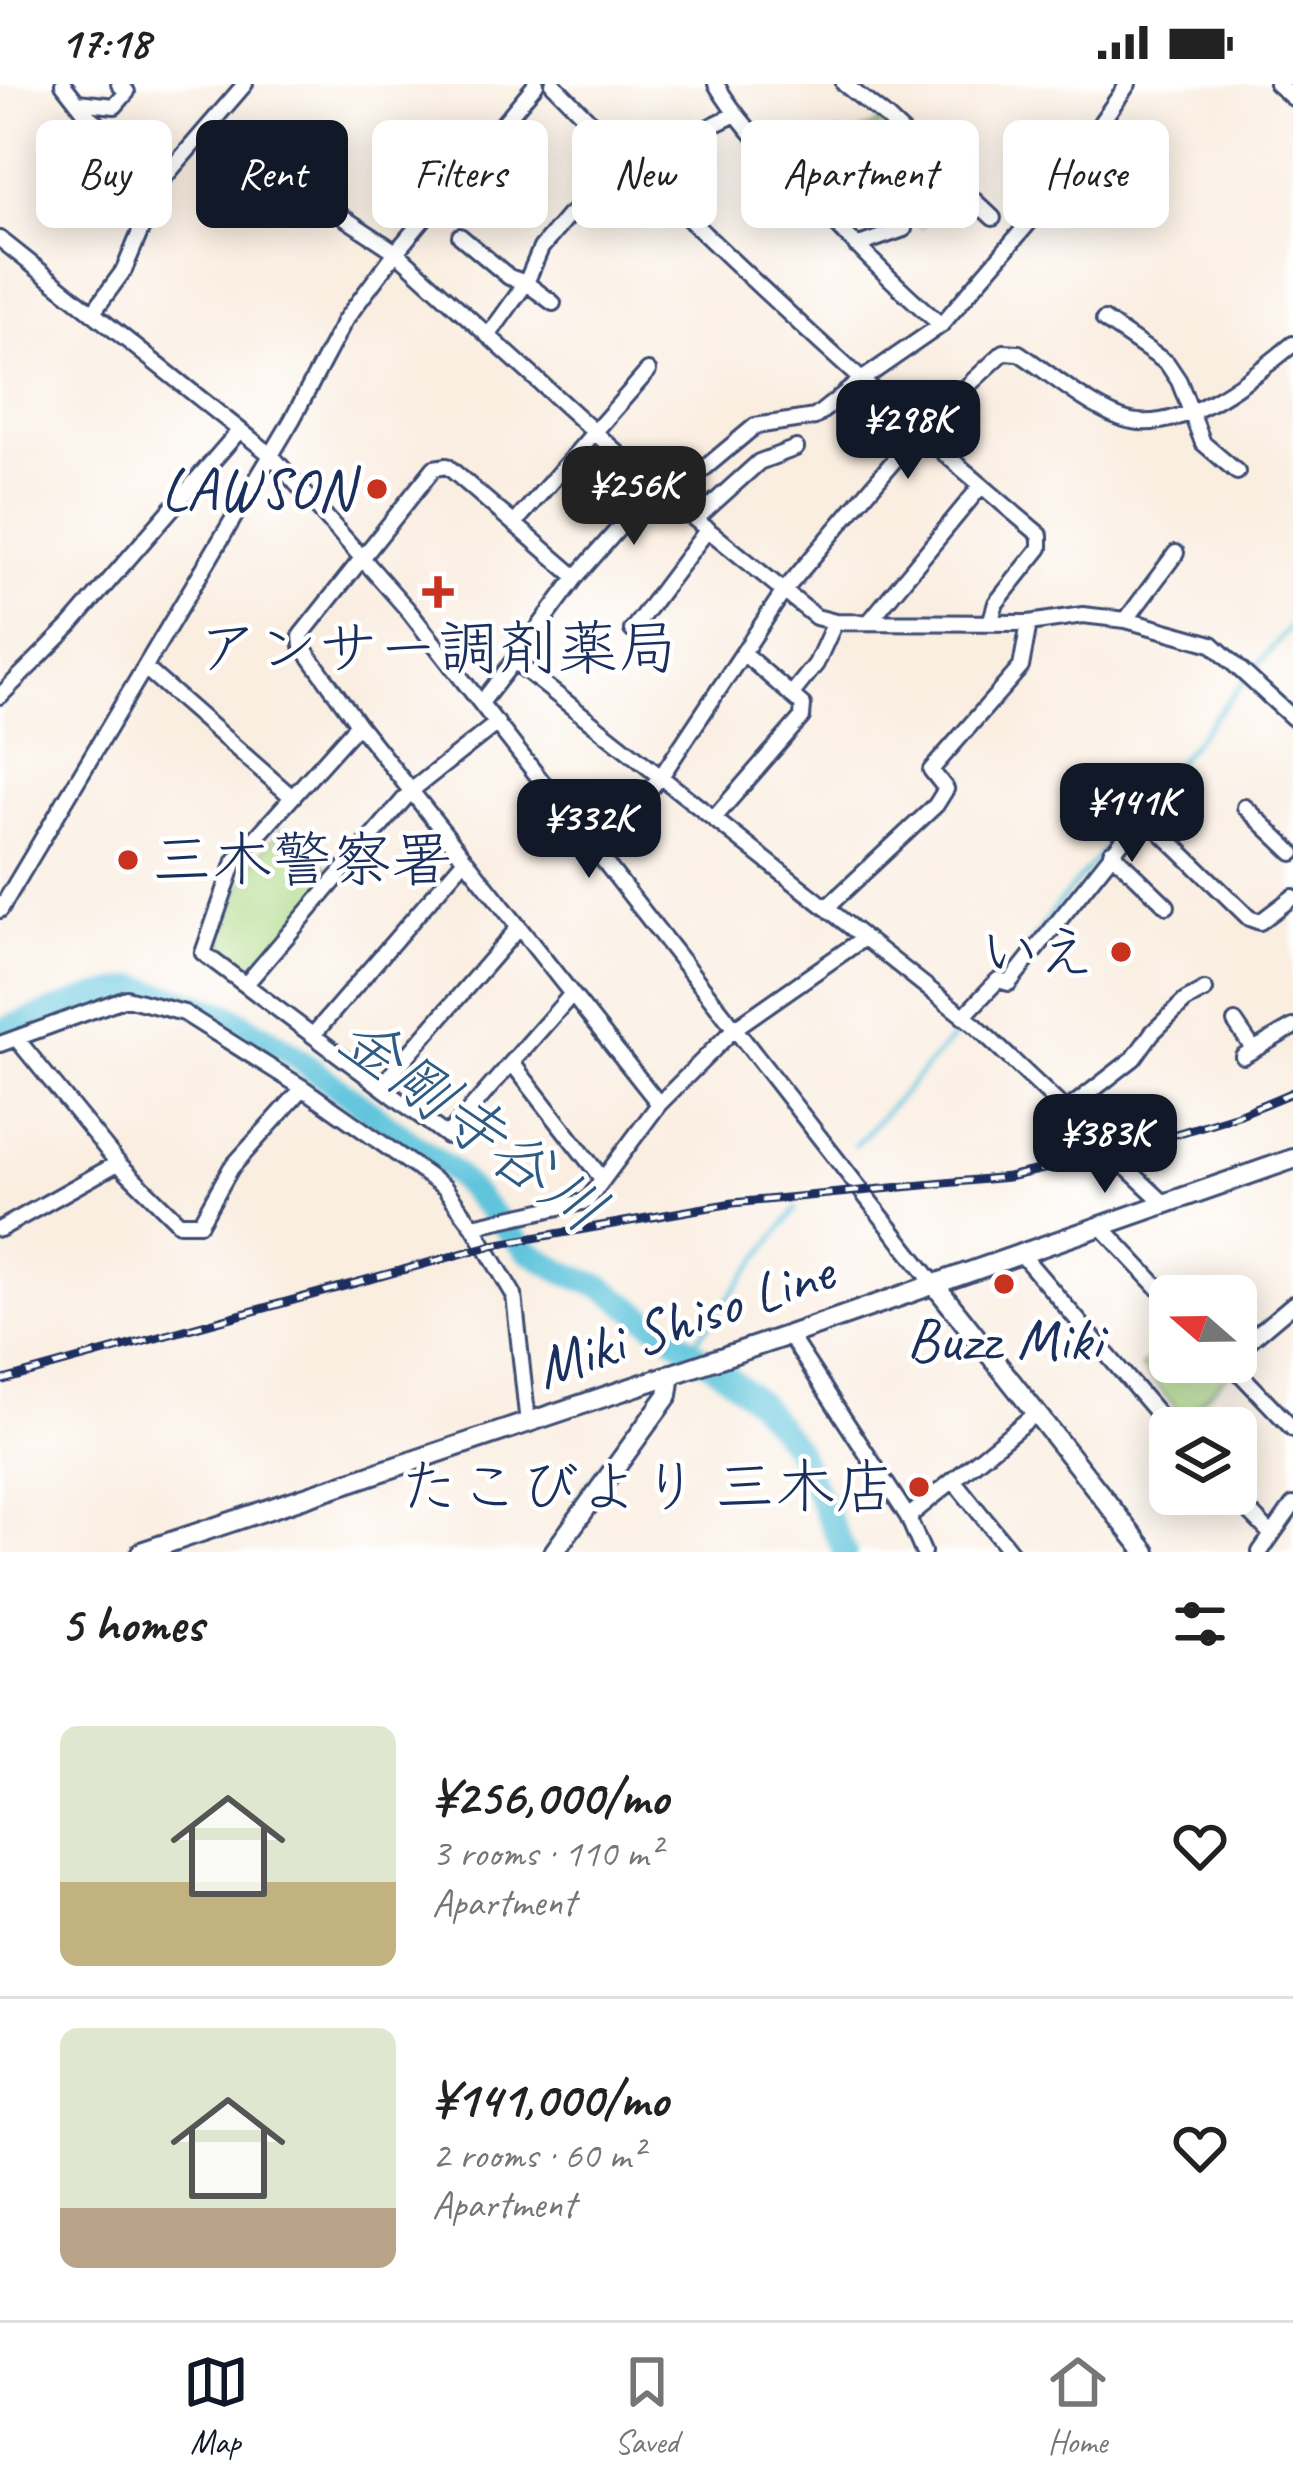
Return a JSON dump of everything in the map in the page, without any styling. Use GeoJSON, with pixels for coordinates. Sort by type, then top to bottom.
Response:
{"type":"FeatureCollection","features":[{"type":"Feature","properties":{"kind":"main road","name":"Miki Shiso Line"},"geometry":{"type":"LineString","coordinates":[[141,1552],[1293,1160]]}},
{"type":"Feature","properties":{"kind":"main road"},"geometry":{"type":"LineString","coordinates":[[934,1284],[1140,1549]]}},
{"type":"Feature","properties":{"kind":"main road"},"geometry":{"type":"LineString","coordinates":[[554,1552],[668,1395],[675,1373]]}},
{"type":"Feature","properties":{"kind":"street"},"geometry":{"type":"LineString","coordinates":[[63,84],[93,120]]}},
{"type":"Feature","properties":{"kind":"street"},"geometry":{"type":"LineString","coordinates":[[77,102],[115,106],[128,92],[119,84]]}},
{"type":"Feature","properties":{"kind":"street"},"geometry":{"type":"LineString","coordinates":[[172,167],[245,84]]}},
{"type":"Feature","properties":{"kind":"street"},"geometry":{"type":"LineString","coordinates":[[0,910],[271,455],[345,320],[396,251],[536,84]]}},
{"type":"Feature","properties":{"kind":"street"},"geometry":{"type":"LineString","coordinates":[[554,84],[589,120]]}},
{"type":"Feature","properties":{"kind":"street"},"geometry":{"type":"LineString","coordinates":[[716,84],[734,115],[887,279],[941,326]]}},
{"type":"Feature","properties":{"kind":"street"},"geometry":{"type":"LineString","coordinates":[[844,84],[993,218]]}},
{"type":"Feature","properties":{"kind":"street"},"geometry":{"type":"LineString","coordinates":[[670,496],[755,426],[815,417],[941,326],[1038,212],[1128,84]]}},
{"type":"Feature","properties":{"kind":"street"},"geometry":{"type":"LineString","coordinates":[[1277,84],[1293,98]]}},
{"type":"Feature","properties":{"kind":"street"},"geometry":{"type":"LineString","coordinates":[[717,123],[734,115]]}},
{"type":"Feature","properties":{"kind":"street"},"geometry":{"type":"LineString","coordinates":[[488,336],[526,283],[541,248],[572,213]]}},
{"type":"Feature","properties":{"kind":"street"},"geometry":{"type":"LineString","coordinates":[[348,220],[396,251],[655,487],[816,617],[835,622],[1029,623],[1083,615],[1126,620],[1212,644],[1293,718]]}},
{"type":"Feature","properties":{"kind":"street"},"geometry":{"type":"LineString","coordinates":[[94,311],[124,270],[143,228]]}},
{"type":"Feature","properties":{"kind":"street"},"geometry":{"type":"LineString","coordinates":[[699,228],[860,381],[1040,535],[1042,542],[996,602],[990,622]]}},
{"type":"Feature","properties":{"kind":"street"},"geometry":{"type":"LineString","coordinates":[[856,246],[904,229]]}},
{"type":"Feature","properties":{"kind":"street"},"geometry":{"type":"LineString","coordinates":[[460,236],[509,277],[553,303]]}},
{"type":"Feature","properties":{"kind":"street"},"geometry":{"type":"LineString","coordinates":[[0,239],[271,455],[362,555],[934,1284]]}},
{"type":"Feature","properties":{"kind":"street"},"geometry":{"type":"LineString","coordinates":[[1105,320],[1167,363],[1203,443],[1237,472]]}},
{"type":"Feature","properties":{"kind":"street"},"geometry":{"type":"LineString","coordinates":[[591,844],[634,808],[662,775],[784,591],[918,432],[1004,352],[1018,353],[1124,419],[1160,423],[1247,382],[1293,344]]}},
{"type":"Feature","properties":{"kind":"street"},"geometry":{"type":"LineString","coordinates":[[514,524],[648,371]]}},
{"type":"Feature","properties":{"kind":"street"},"geometry":{"type":"LineString","coordinates":[[0,695],[95,598],[238,432]]}},
{"type":"Feature","properties":{"kind":"street"},"geometry":{"type":"LineString","coordinates":[[632,630],[702,524],[759,462],[796,448]]}},
{"type":"Feature","properties":{"kind":"street"},"geometry":{"type":"LineString","coordinates":[[576,577],[447,466],[434,468],[301,635],[302,646],[358,724],[659,1104]]}},
{"type":"Feature","properties":{"kind":"street"},"geometry":{"type":"LineString","coordinates":[[481,703],[576,577],[655,487]]}},
{"type":"Feature","properties":{"kind":"street"},"geometry":{"type":"LineString","coordinates":[[868,622],[981,487]]}},
{"type":"Feature","properties":{"kind":"street"},"geometry":{"type":"LineString","coordinates":[[1126,620],[1176,553]]}},
{"type":"Feature","properties":{"kind":"street"},"geometry":{"type":"LineString","coordinates":[[791,695],[816,664],[835,622]]}},
{"type":"Feature","properties":{"kind":"street"},"geometry":{"type":"LineString","coordinates":[[826,908],[936,806],[946,789],[931,770],[1021,668],[1029,623]]}},
{"type":"Feature","properties":{"kind":"street"},"geometry":{"type":"LineString","coordinates":[[715,817],[802,717],[803,705],[742,653]]}},
{"type":"Feature","properties":{"kind":"street"},"geometry":{"type":"LineString","coordinates":[[514,661],[963,1017],[1165,1204]]}},
{"type":"Feature","properties":{"kind":"street"},"geometry":{"type":"LineString","coordinates":[[146,668],[292,796]]}},
{"type":"Feature","properties":{"kind":"street"},"geometry":{"type":"LineString","coordinates":[[246,985],[412,790],[497,723]]}},
{"type":"Feature","properties":{"kind":"street"},"geometry":{"type":"LineString","coordinates":[[358,724],[235,861],[203,952],[447,1136],[572,994]]}},
{"type":"Feature","properties":{"kind":"street"},"geometry":{"type":"LineString","coordinates":[[1246,806],[1293,853]]}},
{"type":"Feature","properties":{"kind":"street"},"geometry":{"type":"LineString","coordinates":[[963,1017],[998,980],[1009,983],[1143,815],[1249,918],[1260,922],[1293,897]]}},
{"type":"Feature","properties":{"kind":"street"},"geometry":{"type":"LineString","coordinates":[[1111,853],[1167,906]]}},
{"type":"Feature","properties":{"kind":"street"},"geometry":{"type":"LineString","coordinates":[[313,1035],[465,859]]}},
{"type":"Feature","properties":{"kind":"street"},"geometry":{"type":"LineString","coordinates":[[381,1086],[519,927]]}},
{"type":"Feature","properties":{"kind":"street"},"geometry":{"type":"LineString","coordinates":[[473,1226],[587,1201],[659,1104],[735,1028],[864,938]]}},
{"type":"Feature","properties":{"kind":"street"},"geometry":{"type":"LineString","coordinates":[[1067,1110],[1134,1058],[1185,1000],[1204,990]]}},
{"type":"Feature","properties":{"kind":"street"},"geometry":{"type":"LineString","coordinates":[[0,1044],[126,998],[184,1013],[303,1088],[444,1187],[514,1295],[527,1424]]}},
{"type":"Feature","properties":{"kind":"street"},"geometry":{"type":"LineString","coordinates":[[1235,1022],[1248,1053],[1293,1027]]}},
{"type":"Feature","properties":{"kind":"street"},"geometry":{"type":"LineString","coordinates":[[16,1038],[118,1163],[179,1223],[200,1222],[231,1168],[303,1088]]}},
{"type":"Feature","properties":{"kind":"street"},"geometry":{"type":"LineString","coordinates":[[512,1064],[603,1180]]}},
{"type":"Feature","properties":{"kind":"street"},"geometry":{"type":"LineString","coordinates":[[0,1229],[118,1163]]}},
{"type":"Feature","properties":{"kind":"street"},"geometry":{"type":"LineString","coordinates":[[1100,1226],[1149,1278]]}},
{"type":"Feature","properties":{"kind":"street"},"geometry":{"type":"LineString","coordinates":[[1021,1254],[1152,1407]]}},
{"type":"Feature","properties":{"kind":"street"},"geometry":{"type":"LineString","coordinates":[[1257,1334],[1293,1304]]}},
{"type":"Feature","properties":{"kind":"street"},"geometry":{"type":"LineString","coordinates":[[789,1335],[908,1517],[922,1552]]}},
{"type":"Feature","properties":{"kind":"street"},"geometry":{"type":"LineString","coordinates":[[1249,1383],[1293,1429]]}},
{"type":"Feature","properties":{"kind":"street"},"geometry":{"type":"LineString","coordinates":[[908,1517],[1036,1413]]}},
{"type":"Feature","properties":{"kind":"street"},"geometry":{"type":"LineString","coordinates":[[954,1481],[1011,1552]]}},
{"type":"Feature","properties":{"kind":"street"},"geometry":{"type":"LineString","coordinates":[[1260,1552],[1293,1505]]}},
{"type":"Feature","properties":{"kind":"street"},"geometry":{"type":"LineString","coordinates":[[1252,1515],[1272,1535]]}},
{"type":"Feature","properties":{"kind":"green space"},"geometry":{"type":"Polygon","coordinates":[[[282,828],[336,874],[258,966],[251,967],[220,942],[249,867],[282,828]]]}},
{"type":"Feature","properties":{"kind":"green space"},"geometry":{"type":"Polygon","coordinates":[[[1155,1383],[1219,1383],[1194,1407],[1175,1407],[1155,1383]]]}},
{"type":"Feature","properties":{"kind":"waterway"},"geometry":{"type":"LineString","coordinates":[[1017,963],[1055,908],[1293,623]]}},
{"type":"Feature","properties":{"kind":"waterway","name":"金剛寺谷川"},"geometry":{"type":"LineString","coordinates":[[0,1030],[94,997],[139,987],[227,1014],[275,1042],[454,1173],[526,1250],[602,1287],[759,1403],[795,1447],[845,1552]]}},
{"type":"Feature","properties":{"kind":"waterway"},"geometry":{"type":"LineString","coordinates":[[855,1146],[967,1022]]}},
{"type":"Feature","properties":{"kind":"waterway"},"geometry":{"type":"LineString","coordinates":[[680,1362],[796,1209]]}},
{"type":"Feature","properties":{"kind":"waterway"},"geometry":{"type":"LineString","coordinates":[[580,1495],[638,1418]]}},
{"type":"Feature","properties":{"kind":"railway"},"geometry":{"type":"LineString","coordinates":[[0,1381],[493,1245],[733,1203],[1008,1177],[1114,1153],[1238,1115],[1293,1092]]}},
{"type":"Feature","properties":{"kind":"place","name":"LAWSON"},"geometry":{"type":"Point","coordinates":[377,489]}},
{"type":"Feature","properties":{"kind":"place","name":"アンサー調剤薬局"},"geometry":{"type":"Point","coordinates":[438,592]}},
{"type":"Feature","properties":{"kind":"place","name":"三木警察署"},"geometry":{"type":"Point","coordinates":[128,860]}},
{"type":"Feature","properties":{"kind":"place","name":"いえ"},"geometry":{"type":"Point","coordinates":[1121,952]}},
{"type":"Feature","properties":{"kind":"place","name":"Buzz Miki"},"geometry":{"type":"Point","coordinates":[1004,1284]}},
{"type":"Feature","properties":{"kind":"place","name":"たこびより 三木店"},"geometry":{"type":"Point","coordinates":[919,1487]}}]}
